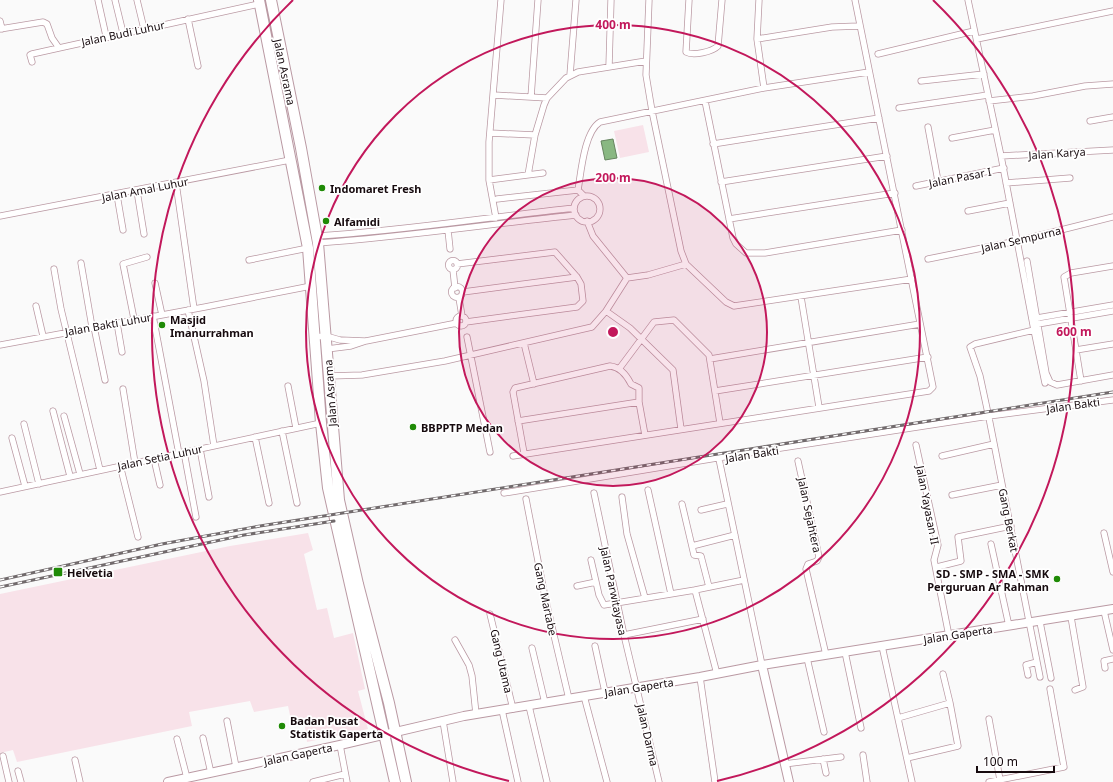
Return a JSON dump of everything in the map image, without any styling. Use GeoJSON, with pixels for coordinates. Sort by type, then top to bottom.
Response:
{"type":"FeatureCollection","features":[{"type":"Feature","properties":{"kind":"highway","name":"Jalan Asrama"},"geometry":{"type":"LineString","coordinates":[[271,0],[301,148],[317,240],[327,349],[334,376],[339,500],[358,584],[396,732],[406,782]]}},
{"type":"Feature","properties":{"kind":"highway","name":"Jalan Asrama"},"geometry":{"type":"LineString","coordinates":[[259,2],[308,248],[321,423],[328,488],[395,782]]}},
{"type":"Feature","properties":{"kind":"street"},"geometry":{"type":"LineString","coordinates":[[98,0],[106,36]]}},
{"type":"Feature","properties":{"kind":"street"},"geometry":{"type":"LineString","coordinates":[[115,0],[123,33]]}},
{"type":"Feature","properties":{"kind":"street"},"geometry":{"type":"LineString","coordinates":[[138,0],[144,29]]}},
{"type":"Feature","properties":{"kind":"street"},"geometry":{"type":"LineString","coordinates":[[497,224],[489,180],[490,133],[501,0]]}},
{"type":"Feature","properties":{"kind":"street"},"geometry":{"type":"LineString","coordinates":[[531,96],[538,0]]}},
{"type":"Feature","properties":{"kind":"street"},"geometry":{"type":"LineString","coordinates":[[570,75],[576,0]]}},
{"type":"Feature","properties":{"kind":"street"},"geometry":{"type":"LineString","coordinates":[[609,66],[611,0]]}},
{"type":"Feature","properties":{"kind":"street"},"geometry":{"type":"LineString","coordinates":[[649,0],[646,75],[681,251],[686,264],[726,302],[734,306],[912,279]]}},
{"type":"Feature","properties":{"kind":"street"},"geometry":{"type":"LineString","coordinates":[[689,0],[686,52],[691,53],[713,50],[718,46],[722,0]]}},
{"type":"Feature","properties":{"kind":"street"},"geometry":{"type":"LineString","coordinates":[[760,0],[757,40],[764,88]]}},
{"type":"Feature","properties":{"kind":"street"},"geometry":{"type":"LineString","coordinates":[[513,456],[524,453],[928,391],[934,386],[920,324],[895,193],[868,72],[855,0]]}},
{"type":"Feature","properties":{"kind":"street"},"geometry":{"type":"LineString","coordinates":[[968,0],[1004,168],[1045,382]]}},
{"type":"Feature","properties":{"kind":"street","name":"Jalan Budi Luhur"},"geometry":{"type":"LineString","coordinates":[[32,62],[30,56],[32,54],[259,2]]}},
{"type":"Feature","properties":{"kind":"street"},"geometry":{"type":"LineString","coordinates":[[977,39],[1113,11]]}},
{"type":"Feature","properties":{"kind":"street"},"geometry":{"type":"LineString","coordinates":[[188,19],[198,66]]}},
{"type":"Feature","properties":{"kind":"street"},"geometry":{"type":"LineString","coordinates":[[0,21],[1,29],[43,22],[47,24],[52,38],[59,48]]}},
{"type":"Feature","properties":{"kind":"street"},"geometry":{"type":"LineString","coordinates":[[757,40],[832,27],[859,26]]}},
{"type":"Feature","properties":{"kind":"street"},"geometry":{"type":"LineString","coordinates":[[878,54],[974,30]]}},
{"type":"Feature","properties":{"kind":"street"},"geometry":{"type":"LineString","coordinates":[[528,175],[535,135],[547,98],[570,75],[609,66],[646,60]]}},
{"type":"Feature","properties":{"kind":"street"},"geometry":{"type":"LineString","coordinates":[[578,190],[588,140],[597,124],[603,121],[764,88],[868,72]]}},
{"type":"Feature","properties":{"kind":"street"},"geometry":{"type":"LineString","coordinates":[[921,81],[984,74]]}},
{"type":"Feature","properties":{"kind":"street"},"geometry":{"type":"LineString","coordinates":[[899,108],[988,98],[1033,96],[1085,86],[1113,84]]}},
{"type":"Feature","properties":{"kind":"street"},"geometry":{"type":"LineString","coordinates":[[494,95],[547,98]]}},
{"type":"Feature","properties":{"kind":"street"},"geometry":{"type":"LineString","coordinates":[[705,101],[729,219],[736,244],[748,254],[902,230]]}},
{"type":"Feature","properties":{"kind":"street"},"geometry":{"type":"LineString","coordinates":[[1090,121],[1113,116]]}},
{"type":"Feature","properties":{"kind":"street"},"geometry":{"type":"LineString","coordinates":[[713,144],[879,118]]}},
{"type":"Feature","properties":{"kind":"street"},"geometry":{"type":"LineString","coordinates":[[928,127],[938,181]]}},
{"type":"Feature","properties":{"kind":"street"},"geometry":{"type":"LineString","coordinates":[[952,138],[995,130]]}},
{"type":"Feature","properties":{"kind":"street"},"geometry":{"type":"LineString","coordinates":[[490,133],[535,135]]}},
{"type":"Feature","properties":{"kind":"street","name":"Jalan Karya"},"geometry":{"type":"LineString","coordinates":[[1001,156],[1113,150]]}},
{"type":"Feature","properties":{"kind":"street"},"geometry":{"type":"LineString","coordinates":[[721,182],[887,156]]}},
{"type":"Feature","properties":{"kind":"street","name":"Jalan Amal Luhur"},"geometry":{"type":"LineString","coordinates":[[0,216],[117,195],[290,160]]}},
{"type":"Feature","properties":{"kind":"street","name":"Jalan Pasar I"},"geometry":{"type":"LineString","coordinates":[[916,186],[1004,168]]}},
{"type":"Feature","properties":{"kind":"street"},"geometry":{"type":"LineString","coordinates":[[489,180],[543,173]]}},
{"type":"Feature","properties":{"kind":"street"},"geometry":{"type":"LineString","coordinates":[[1006,183],[1070,178]]}},
{"type":"Feature","properties":{"kind":"street"},"geometry":{"type":"LineString","coordinates":[[176,183],[191,310],[214,446]]}},
{"type":"Feature","properties":{"kind":"street"},"geometry":{"type":"LineString","coordinates":[[578,190],[584,196],[596,200],[599,207],[597,215],[591,220],[587,221]]}},
{"type":"Feature","properties":{"kind":"street"},"geometry":{"type":"LineString","coordinates":[[497,199],[578,190]]}},
{"type":"Feature","properties":{"kind":"street"},"geometry":{"type":"LineString","coordinates":[[137,191],[144,234]]}},
{"type":"Feature","properties":{"kind":"street"},"geometry":{"type":"LineString","coordinates":[[729,219],[895,193]]}},
{"type":"Feature","properties":{"kind":"street"},"geometry":{"type":"LineString","coordinates":[[117,195],[123,230]]}},
{"type":"Feature","properties":{"kind":"street"},"geometry":{"type":"LineString","coordinates":[[576,216],[574,208],[577,201],[584,196]]}},
{"type":"Feature","properties":{"kind":"street"},"geometry":{"type":"LineString","coordinates":[[968,211],[1010,203]]}},
{"type":"Feature","properties":{"kind":"street"},"geometry":{"type":"LineString","coordinates":[[317,240],[346,234],[376,232],[496,216],[574,208]]}},
{"type":"Feature","properties":{"kind":"street"},"geometry":{"type":"LineString","coordinates":[[317,240],[347,241],[376,239],[576,216],[587,221],[594,236],[627,278]]}},
{"type":"Feature","properties":{"kind":"street","name":"Jalan Sempurna"},"geometry":{"type":"LineString","coordinates":[[928,259],[1017,241],[1113,217]]}},
{"type":"Feature","properties":{"kind":"street"},"geometry":{"type":"LineString","coordinates":[[448,230],[450,249]]}},
{"type":"Feature","properties":{"kind":"street"},"geometry":{"type":"LineString","coordinates":[[376,232],[376,239]]}},
{"type":"Feature","properties":{"kind":"street"},"geometry":{"type":"LineString","coordinates":[[249,260],[308,248]]}},
{"type":"Feature","properties":{"kind":"street"},"geometry":{"type":"LineString","coordinates":[[327,349],[340,348],[366,341],[456,323],[463,326],[466,322],[577,307],[582,304],[583,299],[581,284],[577,277],[557,254],[552,252],[457,264],[456,268],[453,270],[455,288],[452,294],[459,298]]}},
{"type":"Feature","properties":{"kind":"street"},"geometry":{"type":"LineString","coordinates":[[134,319],[123,263],[147,257]]}},
{"type":"Feature","properties":{"kind":"street"},"geometry":{"type":"LineString","coordinates":[[1027,261],[1046,373],[1050,382],[1057,385],[1113,376]]}},
{"type":"Feature","properties":{"kind":"street"},"geometry":{"type":"LineString","coordinates":[[81,263],[105,380]]}},
{"type":"Feature","properties":{"kind":"street"},"geometry":{"type":"LineString","coordinates":[[334,376],[354,375],[471,355],[592,327],[606,311],[627,278],[648,275],[686,264]]}},
{"type":"Feature","properties":{"kind":"street"},"geometry":{"type":"LineString","coordinates":[[1082,381],[1064,276],[1071,273],[1113,266]]}},
{"type":"Feature","properties":{"kind":"street"},"geometry":{"type":"LineString","coordinates":[[54,269],[67,332],[100,470]]}},
{"type":"Feature","properties":{"kind":"street"},"geometry":{"type":"LineString","coordinates":[[455,288],[461,289],[463,292],[577,277]]}},
{"type":"Feature","properties":{"kind":"street"},"geometry":{"type":"LineString","coordinates":[[155,283],[162,314]]}},
{"type":"Feature","properties":{"kind":"street","name":"Jalan Bakti Luhur"},"geometry":{"type":"LineString","coordinates":[[0,345],[134,319],[191,310],[311,286]]}},
{"type":"Feature","properties":{"kind":"street"},"geometry":{"type":"LineString","coordinates":[[463,292],[459,298],[462,316],[465,318],[466,322]]}},
{"type":"Feature","properties":{"kind":"street"},"geometry":{"type":"LineString","coordinates":[[801,297],[815,374],[819,407]]}},
{"type":"Feature","properties":{"kind":"street"},"geometry":{"type":"LineString","coordinates":[[1038,321],[1113,305]]}},
{"type":"Feature","properties":{"kind":"street"},"geometry":{"type":"LineString","coordinates":[[36,306],[43,336]]}},
{"type":"Feature","properties":{"kind":"street"},"geometry":{"type":"LineString","coordinates":[[606,311],[630,328],[673,370],[681,429]]}},
{"type":"Feature","properties":{"kind":"street"},"geometry":{"type":"LineString","coordinates":[[1070,315],[1113,311]]}},
{"type":"Feature","properties":{"kind":"street"},"geometry":{"type":"LineString","coordinates":[[152,316],[196,517]]}},
{"type":"Feature","properties":{"kind":"street"},"geometry":{"type":"LineString","coordinates":[[456,323],[457,318],[462,316]]}},
{"type":"Feature","properties":{"kind":"street"},"geometry":{"type":"LineString","coordinates":[[619,369],[640,338],[654,322],[674,320],[707,353],[710,358],[720,423]]}},
{"type":"Feature","properties":{"kind":"street"},"geometry":{"type":"LineString","coordinates":[[117,323],[122,352]]}},
{"type":"Feature","properties":{"kind":"street"},"geometry":{"type":"LineString","coordinates":[[710,358],[920,324]]}},
{"type":"Feature","properties":{"kind":"street","name":"Gang Berkat"},"geometry":{"type":"LineString","coordinates":[[1034,330],[975,344],[970,347],[980,376],[989,417],[1040,677]]}},
{"type":"Feature","properties":{"kind":"street"},"geometry":{"type":"LineString","coordinates":[[314,337],[326,336],[340,340],[366,341]]}},
{"type":"Feature","properties":{"kind":"street"},"geometry":{"type":"LineString","coordinates":[[467,337],[490,452]]}},
{"type":"Feature","properties":{"kind":"street"},"geometry":{"type":"LineString","coordinates":[[340,340],[340,348]]}},
{"type":"Feature","properties":{"kind":"street"},"geometry":{"type":"LineString","coordinates":[[524,343],[534,384]]}},
{"type":"Feature","properties":{"kind":"street"},"geometry":{"type":"LineString","coordinates":[[1076,350],[1113,344]]}},
{"type":"Feature","properties":{"kind":"street"},"geometry":{"type":"LineString","coordinates":[[715,391],[928,357]]}},
{"type":"Feature","properties":{"kind":"street"},"geometry":{"type":"LineString","coordinates":[[524,453],[514,390],[517,387],[610,366],[619,369],[628,378],[631,384],[639,388],[639,402],[645,435]]}},
{"type":"Feature","properties":{"kind":"street"},"geometry":{"type":"LineString","coordinates":[[288,386],[296,428]]}},
{"type":"Feature","properties":{"kind":"street"},"geometry":{"type":"LineString","coordinates":[[123,389],[135,462]]}},
{"type":"Feature","properties":{"kind":"street","name":"Jalan Bakti"},"geometry":{"type":"LineString","coordinates":[[789,782],[727,504],[719,459],[989,417],[1113,400]]}},
{"type":"Feature","properties":{"kind":"street"},"geometry":{"type":"LineString","coordinates":[[518,421],[639,402]]}},
{"type":"Feature","properties":{"kind":"street"},"geometry":{"type":"LineString","coordinates":[[53,411],[70,476]]}},
{"type":"Feature","properties":{"kind":"street"},"geometry":{"type":"LineString","coordinates":[[64,416],[80,474]]}},
{"type":"Feature","properties":{"kind":"street","name":"Jalan Setia Luhur"},"geometry":{"type":"LineString","coordinates":[[0,492],[321,423]]}},
{"type":"Feature","properties":{"kind":"street"},"geometry":{"type":"LineString","coordinates":[[24,424],[39,484]]}},
{"type":"Feature","properties":{"kind":"street"},"geometry":{"type":"LineString","coordinates":[[282,431],[297,503]]}},
{"type":"Feature","properties":{"kind":"street"},"geometry":{"type":"LineString","coordinates":[[255,437],[270,503]]}},
{"type":"Feature","properties":{"kind":"street"},"geometry":{"type":"LineString","coordinates":[[12,438],[25,486]]}},
{"type":"Feature","properties":{"kind":"street"},"geometry":{"type":"LineString","coordinates":[[942,456],[994,444]]}},
{"type":"Feature","properties":{"kind":"street","name":"Jalan Yayasan II"},"geometry":{"type":"LineString","coordinates":[[916,445],[938,545],[934,557],[950,636]]}},
{"type":"Feature","properties":{"kind":"street"},"geometry":{"type":"LineString","coordinates":[[200,449],[209,497]]}},
{"type":"Feature","properties":{"kind":"street"},"geometry":{"type":"LineString","coordinates":[[154,459],[160,485]]}},
{"type":"Feature","properties":{"kind":"street"},"geometry":{"type":"LineString","coordinates":[[504,493],[719,459]]}},
{"type":"Feature","properties":{"kind":"street","name":"Jalan Sejahtera"},"geometry":{"type":"LineString","coordinates":[[798,461],[819,557],[817,561],[808,564],[806,569],[826,655]]}},
{"type":"Feature","properties":{"kind":"street"},"geometry":{"type":"LineString","coordinates":[[120,465],[138,537]]}},
{"type":"Feature","properties":{"kind":"street"},"geometry":{"type":"LineString","coordinates":[[952,496],[1002,485]]}},
{"type":"Feature","properties":{"kind":"street"},"geometry":{"type":"LineString","coordinates":[[648,490],[671,594]]}},
{"type":"Feature","properties":{"kind":"street","name":"Jalan Parwitayasa"},"geometry":{"type":"LineString","coordinates":[[594,493],[624,635],[638,687]]}},
{"type":"Feature","properties":{"kind":"street"},"geometry":{"type":"LineString","coordinates":[[622,497],[628,537],[644,598]]}},
{"type":"Feature","properties":{"kind":"street","name":"Gang Martabe"},"geometry":{"type":"LineString","coordinates":[[526,499],[545,596],[569,699]]}},
{"type":"Feature","properties":{"kind":"street"},"geometry":{"type":"LineString","coordinates":[[682,504],[695,556],[701,556],[709,587]]}},
{"type":"Feature","properties":{"kind":"street"},"geometry":{"type":"LineString","coordinates":[[701,510],[727,504]]}},
{"type":"Feature","properties":{"kind":"street"},"geometry":{"type":"LineString","coordinates":[[936,567],[961,561],[958,537],[1011,526]]}},
{"type":"Feature","properties":{"kind":"street"},"geometry":{"type":"LineString","coordinates":[[1104,533],[1113,572]]}},
{"type":"Feature","properties":{"kind":"street"},"geometry":{"type":"LineString","coordinates":[[692,546],[735,535]]}},
{"type":"Feature","properties":{"kind":"street"},"geometry":{"type":"LineString","coordinates":[[991,544],[1009,626]]}},
{"type":"Feature","properties":{"kind":"street"},"geometry":{"type":"LineString","coordinates":[[591,560],[603,605],[695,590],[744,580]]}},
{"type":"Feature","properties":{"kind":"street"},"geometry":{"type":"LineString","coordinates":[[577,586],[596,582]]}},
{"type":"Feature","properties":{"kind":"street"},"geometry":{"type":"LineString","coordinates":[[695,590],[717,674]]}},
{"type":"Feature","properties":{"kind":"street","name":"Jalan Gaperta"},"geometry":{"type":"LineString","coordinates":[[168,782],[187,778],[198,779],[211,773],[236,767],[471,715],[700,677],[762,665],[1040,622],[1113,609]]}},
{"type":"Feature","properties":{"kind":"street"},"geometry":{"type":"LineString","coordinates":[[1104,611],[1113,650]]}},
{"type":"Feature","properties":{"kind":"street","name":"Gang Utama"},"geometry":{"type":"LineString","coordinates":[[490,614],[513,708]]}},
{"type":"Feature","properties":{"kind":"street"},"geometry":{"type":"LineString","coordinates":[[1070,617],[1083,687],[1075,690]]}},
{"type":"Feature","properties":{"kind":"street"},"geometry":{"type":"LineString","coordinates":[[624,635],[703,619]]}},
{"type":"Feature","properties":{"kind":"street"},"geometry":{"type":"LineString","coordinates":[[1040,622],[1051,678]]}},
{"type":"Feature","properties":{"kind":"street"},"geometry":{"type":"LineString","coordinates":[[454,640],[469,665],[472,676],[471,715]]}},
{"type":"Feature","properties":{"kind":"street"},"geometry":{"type":"LineString","coordinates":[[595,646],[605,692]]}},
{"type":"Feature","properties":{"kind":"street"},"geometry":{"type":"LineString","coordinates":[[882,646],[912,782]]}},
{"type":"Feature","properties":{"kind":"street"},"geometry":{"type":"LineString","coordinates":[[532,648],[545,703]]}},
{"type":"Feature","properties":{"kind":"street"},"geometry":{"type":"LineString","coordinates":[[846,652],[861,728]]}},
{"type":"Feature","properties":{"kind":"street"},"geometry":{"type":"LineString","coordinates":[[806,658],[824,732]]}},
{"type":"Feature","properties":{"kind":"street"},"geometry":{"type":"LineString","coordinates":[[1105,668],[1104,661],[1113,658]]}},
{"type":"Feature","properties":{"kind":"street"},"geometry":{"type":"LineString","coordinates":[[1028,675],[1026,664],[1037,662]]}},
{"type":"Feature","properties":{"kind":"street"},"geometry":{"type":"LineString","coordinates":[[907,758],[958,746],[950,703],[942,674]]}},
{"type":"Feature","properties":{"kind":"street"},"geometry":{"type":"LineString","coordinates":[[700,677],[715,782]]}},
{"type":"Feature","properties":{"kind":"street","name":"Jalan Darma"},"geometry":{"type":"LineString","coordinates":[[638,687],[659,782]]}},
{"type":"Feature","properties":{"kind":"street"},"geometry":{"type":"LineString","coordinates":[[989,782],[1064,766],[1050,689]]}},
{"type":"Feature","properties":{"kind":"street"},"geometry":{"type":"LineString","coordinates":[[584,696],[607,782]]}},
{"type":"Feature","properties":{"kind":"street"},"geometry":{"type":"LineString","coordinates":[[898,718],[950,703]]}},
{"type":"Feature","properties":{"kind":"street"},"geometry":{"type":"LineString","coordinates":[[529,706],[547,782]]}},
{"type":"Feature","properties":{"kind":"street"},"geometry":{"type":"LineString","coordinates":[[502,710],[518,782]]}},
{"type":"Feature","properties":{"kind":"street"},"geometry":{"type":"LineString","coordinates":[[989,719],[1000,780]]}},
{"type":"Feature","properties":{"kind":"street"},"geometry":{"type":"LineString","coordinates":[[228,721],[236,767]]}},
{"type":"Feature","properties":{"kind":"street"},"geometry":{"type":"LineString","coordinates":[[443,721],[453,782]]}},
{"type":"Feature","properties":{"kind":"street"},"geometry":{"type":"LineString","coordinates":[[203,738],[211,773]]}},
{"type":"Feature","properties":{"kind":"street"},"geometry":{"type":"LineString","coordinates":[[177,739],[187,778]]}},
{"type":"Feature","properties":{"kind":"street"},"geometry":{"type":"LineString","coordinates":[[340,745],[347,782]]}},
{"type":"Feature","properties":{"kind":"street"},"geometry":{"type":"LineString","coordinates":[[863,755],[867,782]]}},
{"type":"Feature","properties":{"kind":"street"},"geometry":{"type":"LineString","coordinates":[[3,756],[8,782]]}},
{"type":"Feature","properties":{"kind":"street"},"geometry":{"type":"LineString","coordinates":[[784,764],[841,757]]}},
{"type":"Feature","properties":{"kind":"street"},"geometry":{"type":"LineString","coordinates":[[823,759],[826,774]]}},
{"type":"Feature","properties":{"kind":"street"},"geometry":{"type":"LineString","coordinates":[[75,760],[80,782]]}},
{"type":"Feature","properties":{"kind":"street"},"geometry":{"type":"LineString","coordinates":[[18,771],[21,782]]}},
{"type":"Feature","properties":{"kind":"street"},"geometry":{"type":"LineString","coordinates":[[313,782],[345,774]]}},
{"type":"Feature","properties":{"kind":"shaded area"},"geometry":{"type":"Polygon","coordinates":[[[643,125],[649,152],[620,158],[614,131],[643,125]]]}},
{"type":"Feature","properties":{"kind":"shaded area"},"geometry":{"type":"Polygon","coordinates":[[[613,139],[617,158],[605,160],[601,141],[613,139]]]}},
{"type":"Feature","properties":{"kind":"shaded area"},"geometry":{"type":"Polygon","coordinates":[[[308,533],[313,550],[304,554],[317,610],[327,608],[334,638],[353,633],[365,689],[358,691],[368,729],[307,742],[304,720],[291,720],[288,706],[254,712],[250,701],[189,712],[192,726],[17,762],[13,750],[0,753],[0,594],[230,546],[308,533]]]}},
{"type":"Feature","properties":{"kind":"railway"},"geometry":{"type":"LineString","coordinates":[[0,580],[162,544],[260,526],[1113,392]]}},
{"type":"Feature","properties":{"kind":"railway"},"geometry":{"type":"LineString","coordinates":[[0,587],[244,535],[334,521]]}},
{"type":"Feature","properties":{"kind":"place","name":"Indomaret Fresh"},"geometry":{"type":"Point","coordinates":[322,188]}},
{"type":"Feature","properties":{"kind":"place","name":"Alfamidi"},"geometry":{"type":"Point","coordinates":[326,221]}},
{"type":"Feature","properties":{"kind":"place","name":"Masjid Imanurrahman"},"geometry":{"type":"Point","coordinates":[162,325]}},
{"type":"Feature","properties":{"kind":"place","name":"BBPPTP Medan"},"geometry":{"type":"Point","coordinates":[413,427]}},
{"type":"Feature","properties":{"kind":"place","name":"Helvetia"},"geometry":{"type":"Point","coordinates":[58,572]}},
{"type":"Feature","properties":{"kind":"place","name":"SD - SMP - SMA - SMK Perguruan Ar Rahman"},"geometry":{"type":"Point","coordinates":[1057,579]}},
{"type":"Feature","properties":{"kind":"place","name":"Badan Pusat Statistik Gaperta"},"geometry":{"type":"Point","coordinates":[282,726]}}]}
